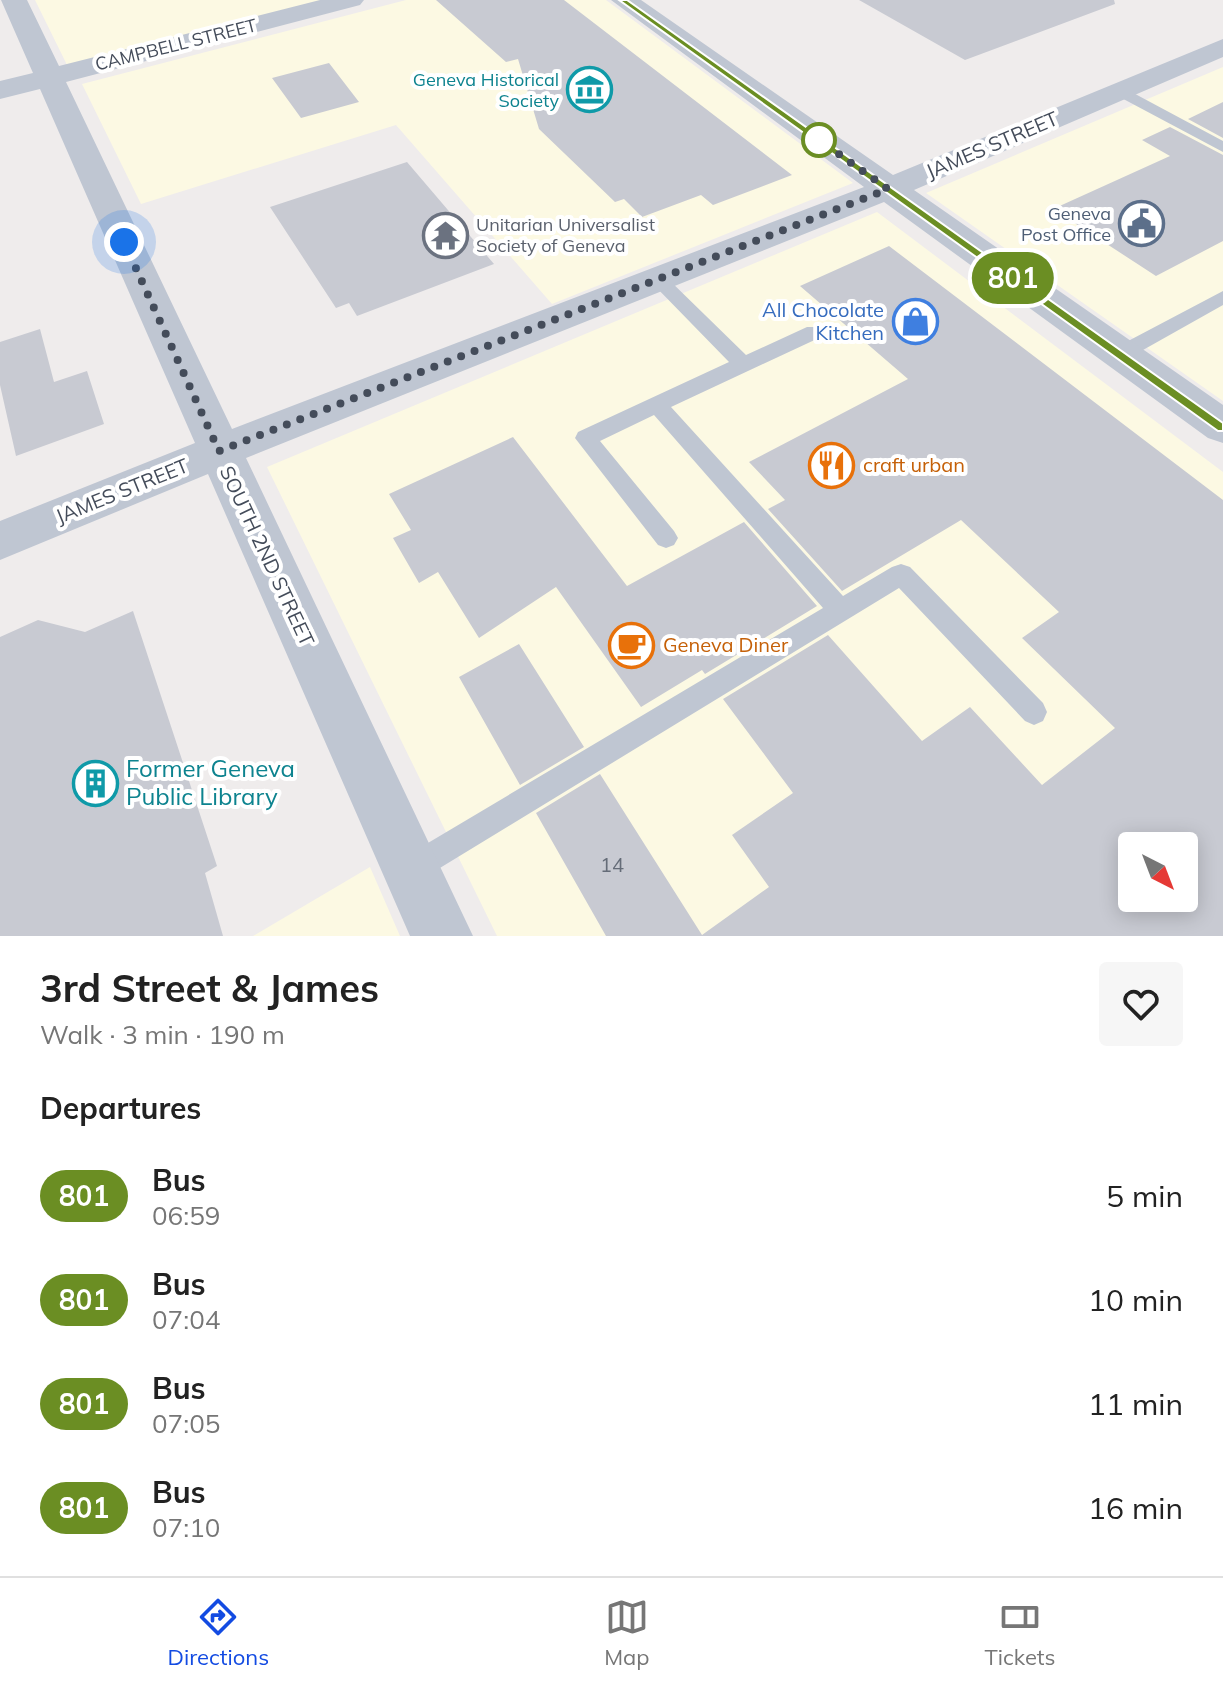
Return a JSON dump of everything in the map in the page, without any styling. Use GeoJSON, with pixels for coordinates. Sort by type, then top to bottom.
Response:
{"type":"FeatureCollection","features":[{"type":"Feature","properties":{"kind":"street","name":"SOUTH 2ND STREET"},"geometry":{"type":"LineString","coordinates":[[14,0],[442,936]]}},
{"type":"Feature","properties":{"kind":"street","name":"CAMPBELL STREET"},"geometry":{"type":"LineString","coordinates":[[0,90],[351,0]]}},
{"type":"Feature","properties":{"kind":"street"},"geometry":{"type":"LineString","coordinates":[[624,0],[1223,427]]}},
{"type":"Feature","properties":{"kind":"street","name":"JAMES STREET"},"geometry":{"type":"LineString","coordinates":[[0,541],[219,451],[888,189],[1223,47]]}},
{"type":"Feature","properties":{"kind":"lane"},"geometry":{"type":"LineString","coordinates":[[1119,91],[1223,147]]}},
{"type":"Feature","properties":{"kind":"lane"},"geometry":{"type":"LineString","coordinates":[[658,279],[743,364]]}},
{"type":"Feature","properties":{"kind":"lane"},"geometry":{"type":"LineString","coordinates":[[1120,354],[1223,297]]}},
{"type":"Feature","properties":{"kind":"lane"},"geometry":{"type":"LineString","coordinates":[[666,538],[586,438],[814,332]]}},
{"type":"Feature","properties":{"kind":"lane"},"geometry":{"type":"LineString","coordinates":[[657,405],[841,611]]}},
{"type":"Feature","properties":{"kind":"lane"},"geometry":{"type":"LineString","coordinates":[[412,870],[901,574],[1034,712]]}},
{"type":"Feature","properties":{"kind":"shaded area"},"geometry":{"type":"Polygon","coordinates":[[[35,0],[340,0],[69,69],[35,0]]]}},
{"type":"Feature","properties":{"kind":"shaded area"},"geometry":{"type":"Polygon","coordinates":[[[406,0],[606,0],[853,183],[552,304],[396,125],[141,204],[82,84],[406,0]]]}},
{"type":"Feature","properties":{"kind":"shaded area"},"geometry":{"type":"Polygon","coordinates":[[[1223,67],[1223,401],[926,193],[1223,67]]]}},
{"type":"Feature","properties":{"kind":"shaded area"},"geometry":{"type":"Polygon","coordinates":[[[877,212],[1223,472],[1223,936],[497,936],[267,467],[877,212]]]}},
{"type":"Feature","properties":{"kind":"shaded area"},"geometry":{"type":"Polygon","coordinates":[[[370,867],[400,936],[253,936],[370,867]]]}},
{"type":"Feature","properties":{"kind":"building"},"geometry":{"type":"Polygon","coordinates":[[[436,0],[564,0],[792,175],[713,205],[701,195],[642,217],[624,199],[615,202],[539,129],[518,59],[506,62],[436,0]]]}},
{"type":"Feature","properties":{"kind":"building"},"geometry":{"type":"Polygon","coordinates":[[[859,0],[1114,0],[1115,4],[965,60],[859,0]]]}},
{"type":"Feature","properties":{"kind":"building"},"geometry":{"type":"Polygon","coordinates":[[[329,63],[359,102],[301,118],[272,78],[329,63]]]}},
{"type":"Feature","properties":{"kind":"building"},"geometry":{"type":"Polygon","coordinates":[[[1223,102],[1223,138],[1188,119],[1223,102]]]}},
{"type":"Feature","properties":{"kind":"building","name":"Geneva Post Office"},"geometry":{"type":"Polygon","coordinates":[[[1170,127],[1223,155],[1223,241],[1156,276],[1053,209],[1170,156],[1142,140],[1170,127]]]}},
{"type":"Feature","properties":{"kind":"building","name":"Unitarian Universalist Society of Geneva"},"geometry":{"type":"Polygon","coordinates":[[[407,162],[494,264],[357,316],[349,303],[336,308],[270,207],[407,162]]]}},
{"type":"Feature","properties":{"kind":"building"},"geometry":{"type":"Polygon","coordinates":[[[889,246],[1223,500],[1223,936],[606,936],[536,813],[600,774],[702,935],[769,887],[732,835],[793,793],[723,699],[828,635],[922,741],[970,707],[1042,785],[1115,728],[1022,638],[1059,612],[961,520],[842,591],[768,509],[785,500],[749,462],[908,379],[800,286],[889,246]]]}},
{"type":"Feature","properties":{"kind":"building"},"geometry":{"type":"Polygon","coordinates":[[[40,329],[54,382],[87,371],[104,424],[16,456],[0,385],[0,342],[40,329]]]}},
{"type":"Feature","properties":{"kind":"building"},"geometry":{"type":"Polygon","coordinates":[[[513,437],[627,586],[744,522],[817,606],[705,674],[702,670],[641,707],[556,587],[479,638],[438,572],[419,583],[393,538],[411,530],[389,494],[513,437]]]}},
{"type":"Feature","properties":{"kind":"building","name":"Former Geneva Public Library"},"geometry":{"type":"Polygon","coordinates":[[[133,611],[217,866],[205,873],[223,936],[0,936],[0,637],[38,620],[85,632],[133,611]]]}},
{"type":"Feature","properties":{"kind":"building"},"geometry":{"type":"Polygon","coordinates":[[[519,644],[584,747],[520,785],[459,677],[519,644]]]}},
{"type":"Feature","properties":{"kind":"bus line","name":"801"},"geometry":{"type":"LineString","coordinates":[[624,0],[1223,427]]}},
{"type":"Feature","properties":{"kind":"place","name":"Geneva Historical Society"},"geometry":{"type":"Point","coordinates":[590,90]}},
{"type":"Feature","properties":{"kind":"place","name":"Geneva Post Office"},"geometry":{"type":"Point","coordinates":[1142,224]}},
{"type":"Feature","properties":{"kind":"place","name":"Unitarian Universalist Society of Geneva"},"geometry":{"type":"Point","coordinates":[445,235]}},
{"type":"Feature","properties":{"kind":"place","name":"All Chocolate Kitchen"},"geometry":{"type":"Point","coordinates":[915,322]}},
{"type":"Feature","properties":{"kind":"place","name":"craft urban"},"geometry":{"type":"Point","coordinates":[832,465]}},
{"type":"Feature","properties":{"kind":"place","name":"Geneva Diner"},"geometry":{"type":"Point","coordinates":[632,645]}},
{"type":"Feature","properties":{"kind":"place","name":"Former Geneva Public Library"},"geometry":{"type":"Point","coordinates":[95,783]}},
{"type":"Feature","properties":{"kind":"route"},"geometry":{"type":"LineString","coordinates":[[124,242],[219,451],[888,189],[819,140]]}}]}
